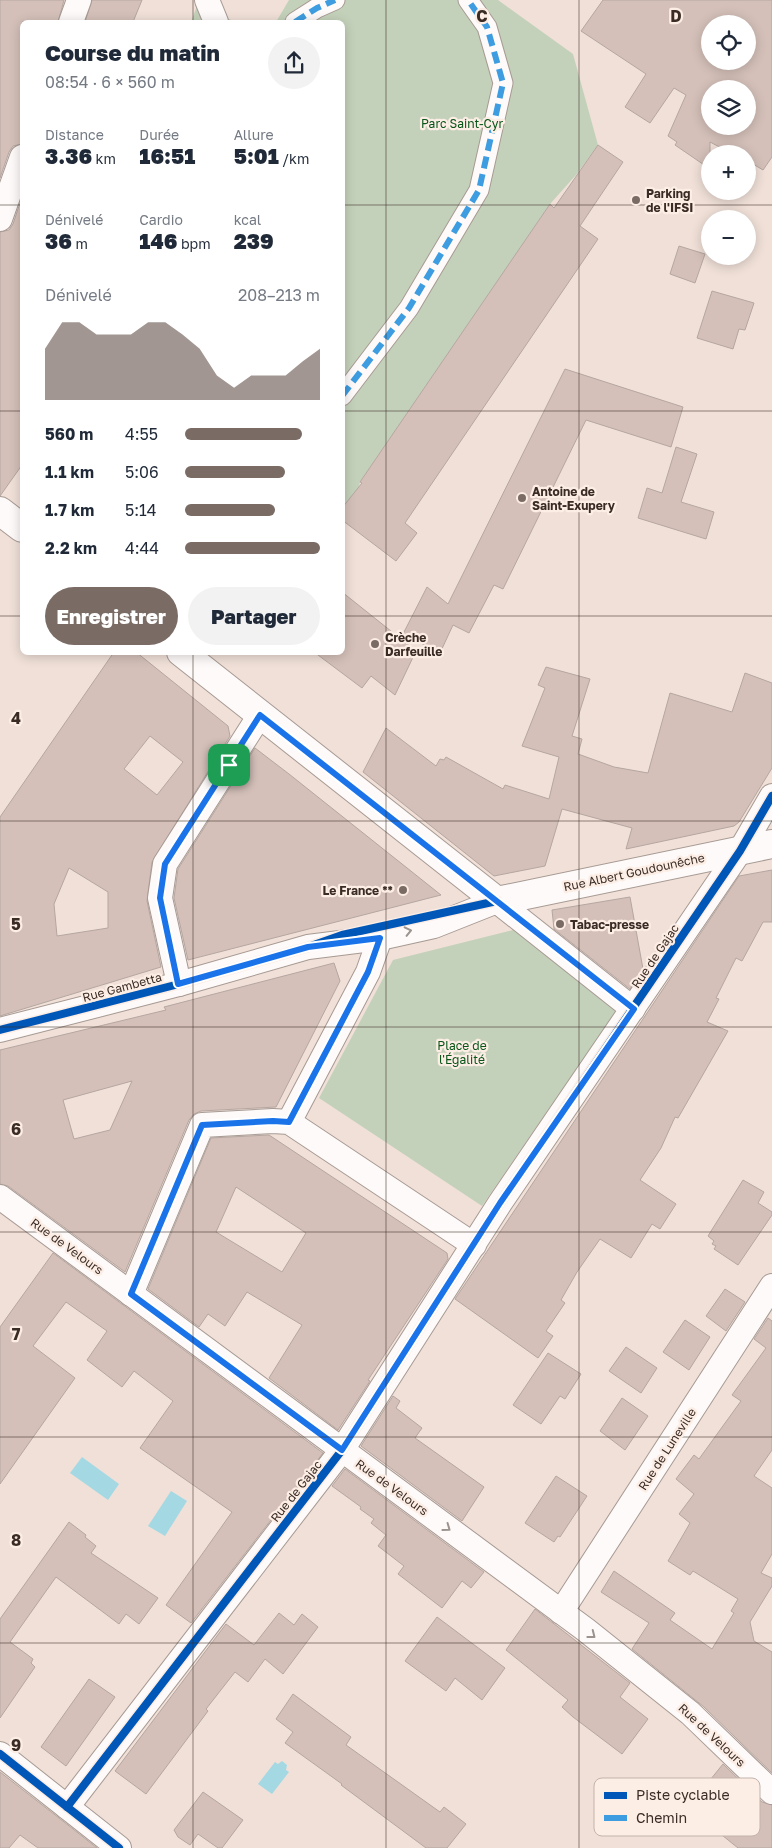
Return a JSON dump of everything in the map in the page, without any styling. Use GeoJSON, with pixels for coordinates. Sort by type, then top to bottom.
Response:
{"type":"FeatureCollection","features":[{"type":"Feature","properties":{"kind":"main road"},"geometry":{"type":"LineString","coordinates":[[0,511],[20,526]]}},
{"type":"Feature","properties":{"kind":"main road"},"geometry":{"type":"LineString","coordinates":[[184,655],[497,901]]}},
{"type":"Feature","properties":{"kind":"main road","name":"Rue Albert Goudounêche"},"geometry":{"type":"LineString","coordinates":[[497,901],[772,844]]}},
{"type":"Feature","properties":{"kind":"street"},"geometry":{"type":"LineString","coordinates":[[72,20],[79,0]]}},
{"type":"Feature","properties":{"kind":"street"},"geometry":{"type":"LineString","coordinates":[[207,0],[215,20]]}},
{"type":"Feature","properties":{"kind":"street"},"geometry":{"type":"LineString","coordinates":[[298,20],[317,8],[335,0]]}},
{"type":"Feature","properties":{"kind":"street"},"geometry":{"type":"LineString","coordinates":[[345,392],[409,308],[480,190],[502,83],[486,27],[468,0]]}},
{"type":"Feature","properties":{"kind":"street"},"geometry":{"type":"LineString","coordinates":[[2,209],[20,162]]}},
{"type":"Feature","properties":{"kind":"street"},"geometry":{"type":"LineString","coordinates":[[178,984],[160,898],[165,864],[260,715]]}},
{"type":"Feature","properties":{"kind":"street","name":"Rue de Gajac"},"geometry":{"type":"LineString","coordinates":[[68,1807],[342,1450],[500,1203],[740,851],[772,796]]}},
{"type":"Feature","properties":{"kind":"street"},"geometry":{"type":"LineString","coordinates":[[497,901],[634,1009]]}},
{"type":"Feature","properties":{"kind":"street","name":"Rue Gambetta"},"geometry":{"type":"LineString","coordinates":[[0,1030],[178,984],[308,947],[380,938],[434,926],[497,901]]}},
{"type":"Feature","properties":{"kind":"street"},"geometry":{"type":"LineString","coordinates":[[281,1121],[368,972],[380,938]]}},
{"type":"Feature","properties":{"kind":"street"},"geometry":{"type":"LineString","coordinates":[[131,1294],[202,1125],[281,1121],[474,1244]]}},
{"type":"Feature","properties":{"kind":"street","name":"Rue de Velours"},"geometry":{"type":"LineString","coordinates":[[0,1197],[561,1612],[690,1712],[758,1778]]}},
{"type":"Feature","properties":{"kind":"street","name":"Rue de Luneville"},"geometry":{"type":"LineString","coordinates":[[561,1612],[772,1286]]}},
{"type":"Feature","properties":{"kind":"street"},"geometry":{"type":"LineString","coordinates":[[0,1754],[119,1848]]}},
{"type":"Feature","properties":{"kind":"street","name":"Rue de Velours"},"geometry":{"type":"LineString","coordinates":[[760,1780],[772,1792]]}},
{"type":"Feature","properties":{"kind":"green space","name":"Parc Saint-Cyr"},"geometry":{"type":"Polygon","coordinates":[[[289,0],[498,0],[573,54],[598,145],[576,175],[550,204],[345,505],[345,20],[277,20],[289,0]]]}},
{"type":"Feature","properties":{"kind":"green space"},"geometry":{"type":"Polygon","coordinates":[[[198,3],[231,20],[192,20],[198,3]]]}},
{"type":"Feature","properties":{"kind":"green space","name":"Place de l'Égalité"},"geometry":{"type":"Polygon","coordinates":[[[517,929],[620,1006],[482,1206],[319,1098],[393,960],[517,929]]]}},
{"type":"Feature","properties":{"kind":"water"},"geometry":{"type":"Polygon","coordinates":[[[82,1457],[119,1484],[108,1500],[70,1473],[82,1457]]]}},
{"type":"Feature","properties":{"kind":"water"},"geometry":{"type":"Polygon","coordinates":[[[171,1491],[187,1501],[165,1536],[148,1526],[171,1491]]]}},
{"type":"Feature","properties":{"kind":"water"},"geometry":{"type":"Polygon","coordinates":[[[282,1761],[287,1765],[286,1770],[289,1772],[272,1794],[258,1784],[275,1762],[278,1764],[282,1761]]]}},
{"type":"Feature","properties":{"kind":"building"},"geometry":{"type":"Polygon","coordinates":[[[0,0],[64,0],[59,20],[20,20],[20,144],[13,146],[9,152],[0,178],[0,0]]]}},
{"type":"Feature","properties":{"kind":"building"},"geometry":{"type":"Polygon","coordinates":[[[92,0],[142,0],[134,20],[86,20],[92,0]]]}},
{"type":"Feature","properties":{"kind":"building"},"geometry":{"type":"Polygon","coordinates":[[[603,0],[772,0],[772,157],[763,170],[756,166],[756,145],[716,145],[710,142],[710,145],[701,145],[701,163],[675,145],[677,142],[668,136],[686,95],[674,88],[650,123],[625,107],[646,74],[581,31],[603,0]]]}},
{"type":"Feature","properties":{"kind":"building"},"geometry":{"type":"Polygon","coordinates":[[[598,145],[623,162],[580,226],[598,239],[405,523],[417,533],[396,561],[345,522],[345,504],[362,483],[360,482],[550,204],[554,208],[598,145]]]}},
{"type":"Feature","properties":{"kind":"building"},"geometry":{"type":"Polygon","coordinates":[[[20,203],[20,468],[0,496],[0,232],[9,230],[20,203]]]}},
{"type":"Feature","properties":{"kind":"building"},"geometry":{"type":"Polygon","coordinates":[[[679,246],[701,253],[701,265],[695,283],[670,274],[679,246]]]}},
{"type":"Feature","properties":{"kind":"building"},"geometry":{"type":"Polygon","coordinates":[[[712,291],[754,303],[745,330],[739,329],[733,349],[697,338],[712,291]]]}},
{"type":"Feature","properties":{"kind":"building","name":"Antoine de Saint-Exupery"},"geometry":{"type":"Polygon","coordinates":[[[565,369],[683,407],[671,447],[586,420],[503,589],[494,585],[469,633],[453,625],[440,653],[403,634],[427,587],[448,604],[565,369]]]}},
{"type":"Feature","properties":{"kind":"building"},"geometry":{"type":"Polygon","coordinates":[[[676,447],[697,454],[681,502],[714,512],[706,539],[638,518],[647,488],[662,493],[676,447]]]}},
{"type":"Feature","properties":{"kind":"building","name":"Crèche Darfeuille"},"geometry":{"type":"Polygon","coordinates":[[[345,594],[416,651],[395,695],[371,676],[362,688],[318,655],[345,655],[345,594]]]}},
{"type":"Feature","properties":{"kind":"building"},"geometry":{"type":"Polygon","coordinates":[[[112,655],[140,655],[228,726],[230,736],[152,862],[147,901],[161,967],[0,1016],[0,817],[112,655]],[[150,736],[124,769],[157,795],[183,762],[150,736]],[[69,868],[54,904],[57,936],[108,928],[108,892],[69,868]]]}},
{"type":"Feature","properties":{"kind":"building"},"geometry":{"type":"Polygon","coordinates":[[[546,667],[590,679],[572,736],[582,739],[578,754],[614,767],[648,773],[670,693],[732,712],[745,673],[772,683],[772,768],[739,822],[734,826],[626,849],[632,828],[562,809],[545,866],[494,876],[363,772],[386,728],[436,766],[440,759],[444,760],[446,757],[503,789],[505,785],[549,799],[559,757],[522,746],[545,688],[538,685],[546,667]]]}},
{"type":"Feature","properties":{"kind":"building"},"geometry":{"type":"Polygon","coordinates":[[[255,748],[441,895],[188,960],[174,898],[178,869],[255,748]]]}},
{"type":"Feature","properties":{"kind":"building"},"geometry":{"type":"Polygon","coordinates":[[[772,870],[772,922],[763,922],[742,961],[736,958],[716,998],[719,999],[707,1022],[728,1031],[678,1118],[675,1117],[661,1148],[640,1180],[676,1204],[660,1229],[652,1224],[631,1258],[600,1239],[577,1272],[561,1300],[565,1303],[546,1331],[553,1336],[538,1358],[455,1299],[739,876],[772,870]]]}},
{"type":"Feature","properties":{"kind":"building"},"geometry":{"type":"Polygon","coordinates":[[[630,897],[643,969],[630,989],[554,929],[552,910],[630,897]]]}},
{"type":"Feature","properties":{"kind":"building"},"geometry":{"type":"Polygon","coordinates":[[[334,963],[340,981],[276,1107],[201,1111],[194,1114],[189,1120],[125,1272],[8,1186],[0,1184],[0,1050],[166,1010],[164,1007],[334,963]],[[132,1081],[63,1100],[74,1139],[110,1130],[132,1081]]]}},
{"type":"Feature","properties":{"kind":"building"},"geometry":{"type":"Polygon","coordinates":[[[269,1135],[447,1253],[448,1259],[368,1380],[370,1381],[338,1430],[269,1378],[302,1325],[247,1292],[225,1326],[208,1314],[199,1327],[148,1289],[211,1138],[269,1135]],[[236,1187],[216,1232],[282,1272],[306,1233],[236,1187]]]}},
{"type":"Feature","properties":{"kind":"building"},"geometry":{"type":"Polygon","coordinates":[[[743,1180],[764,1192],[758,1203],[772,1212],[772,1215],[738,1265],[714,1249],[716,1246],[712,1244],[714,1241],[708,1236],[743,1180]]]}},
{"type":"Feature","properties":{"kind":"building"},"geometry":{"type":"Polygon","coordinates":[[[53,1253],[323,1453],[191,1623],[166,1605],[232,1512],[140,1448],[173,1401],[134,1371],[122,1387],[87,1360],[107,1331],[66,1302],[33,1346],[75,1378],[0,1484],[0,1327],[53,1253]]]}},
{"type":"Feature","properties":{"kind":"building"},"geometry":{"type":"Polygon","coordinates":[[[725,1289],[745,1302],[726,1331],[706,1316],[725,1289]]]}},
{"type":"Feature","properties":{"kind":"building"},"geometry":{"type":"Polygon","coordinates":[[[768,1318],[772,1321],[772,1450],[754,1476],[772,1488],[772,1554],[761,1573],[772,1578],[772,1586],[750,1622],[754,1641],[772,1652],[772,1773],[704,1707],[632,1649],[649,1623],[601,1592],[614,1571],[675,1613],[670,1620],[712,1649],[734,1613],[731,1611],[738,1599],[693,1571],[690,1575],[668,1561],[690,1523],[679,1514],[694,1494],[676,1479],[694,1455],[699,1459],[741,1401],[732,1395],[766,1348],[754,1339],[768,1318]]]}},
{"type":"Feature","properties":{"kind":"building"},"geometry":{"type":"Polygon","coordinates":[[[685,1320],[710,1337],[689,1370],[663,1352],[685,1320]]]}},
{"type":"Feature","properties":{"kind":"building"},"geometry":{"type":"Polygon","coordinates":[[[626,1347],[657,1368],[641,1393],[609,1371],[626,1347]]]}},
{"type":"Feature","properties":{"kind":"building"},"geometry":{"type":"Polygon","coordinates":[[[548,1353],[581,1374],[565,1399],[560,1396],[541,1424],[513,1405],[548,1353]]]}},
{"type":"Feature","properties":{"kind":"building"},"geometry":{"type":"Polygon","coordinates":[[[393,1396],[400,1401],[396,1408],[422,1428],[415,1438],[484,1487],[462,1521],[361,1446],[393,1396]]]}},
{"type":"Feature","properties":{"kind":"building"},"geometry":{"type":"Polygon","coordinates":[[[622,1398],[648,1416],[625,1450],[600,1431],[622,1398]]]}},
{"type":"Feature","properties":{"kind":"building"},"geometry":{"type":"Polygon","coordinates":[[[345,1469],[484,1572],[471,1588],[462,1581],[442,1608],[398,1574],[404,1566],[378,1546],[386,1535],[371,1523],[374,1519],[332,1486],[345,1469]]]}},
{"type":"Feature","properties":{"kind":"building"},"geometry":{"type":"Polygon","coordinates":[[[556,1476],[587,1496],[560,1537],[558,1536],[554,1542],[525,1523],[556,1476]]]}},
{"type":"Feature","properties":{"kind":"building"},"geometry":{"type":"Polygon","coordinates":[[[69,1522],[86,1535],[85,1537],[96,1546],[91,1553],[158,1598],[139,1624],[126,1614],[119,1624],[56,1577],[10,1642],[33,1659],[31,1663],[35,1667],[0,1718],[0,1619],[69,1522]]]}},
{"type":"Feature","properties":{"kind":"building"},"geometry":{"type":"Polygon","coordinates":[[[535,1609],[630,1683],[620,1697],[648,1719],[622,1754],[573,1717],[562,1707],[568,1700],[506,1650],[535,1609]]]}},
{"type":"Feature","properties":{"kind":"building"},"geometry":{"type":"Polygon","coordinates":[[[279,1613],[294,1625],[302,1614],[318,1627],[283,1674],[265,1659],[248,1682],[235,1672],[206,1709],[208,1711],[146,1794],[115,1771],[226,1624],[254,1645],[279,1613]]]}},
{"type":"Feature","properties":{"kind":"building"},"geometry":{"type":"Polygon","coordinates":[[[437,1617],[505,1668],[482,1700],[455,1678],[446,1691],[405,1661],[437,1617]]]}},
{"type":"Feature","properties":{"kind":"building"},"geometry":{"type":"Polygon","coordinates":[[[89,1679],[115,1697],[66,1766],[41,1747],[89,1679]]]}},
{"type":"Feature","properties":{"kind":"building"},"geometry":{"type":"Polygon","coordinates":[[[293,1694],[351,1737],[346,1745],[440,1812],[444,1807],[466,1824],[447,1848],[426,1848],[285,1743],[293,1732],[276,1719],[293,1694]]]}},
{"type":"Feature","properties":{"kind":"building"},"geometry":{"type":"Polygon","coordinates":[[[723,1764],[737,1778],[712,1778],[723,1764]]]}},
{"type":"Feature","properties":{"kind":"building"},"geometry":{"type":"Polygon","coordinates":[[[0,1772],[97,1848],[38,1848],[20,1835],[9,1848],[0,1848],[0,1772]]]}},
{"type":"Feature","properties":{"kind":"building"},"geometry":{"type":"Polygon","coordinates":[[[203,1792],[243,1820],[222,1848],[218,1848],[198,1834],[190,1845],[178,1837],[174,1830],[203,1792]]]}},
{"type":"Feature","properties":{"kind":"building"},"geometry":{"type":"Polygon","coordinates":[[[760,1800],[772,1805],[772,1848],[738,1848],[723,1836],[760,1836],[760,1800]]]}},
{"type":"Feature","properties":{"kind":"marked path"},"geometry":{"type":"LineString","coordinates":[[298,20],[317,8],[335,0]]}},
{"type":"Feature","properties":{"kind":"marked path"},"geometry":{"type":"LineString","coordinates":[[345,392],[409,308],[479,190],[503,83],[487,27],[468,0]]}},
{"type":"Feature","properties":{"kind":"cycle path"},"geometry":{"type":"LineString","coordinates":[[67,1807],[342,1450],[500,1203],[740,851],[772,796]]}},
{"type":"Feature","properties":{"kind":"cycle path"},"geometry":{"type":"LineString","coordinates":[[0,1030],[179,984],[308,947],[342,935],[497,901]]}},
{"type":"Feature","properties":{"kind":"cycle path"},"geometry":{"type":"LineString","coordinates":[[0,1754],[119,1848]]}},
{"type":"Feature","properties":{"kind":"place","name":"Parking de l'IFSI"},"geometry":{"type":"Point","coordinates":[636,200]}},
{"type":"Feature","properties":{"kind":"place","name":"Antoine de Saint-Exupery"},"geometry":{"type":"Point","coordinates":[522,498]}},
{"type":"Feature","properties":{"kind":"place","name":"Crèche Darfeuille"},"geometry":{"type":"Point","coordinates":[375,644]}},
{"type":"Feature","properties":{"kind":"place","name":"Le France **"},"geometry":{"type":"Point","coordinates":[403,890]}},
{"type":"Feature","properties":{"kind":"place","name":"Tabac-presse"},"geometry":{"type":"Point","coordinates":[560,924]}},
{"type":"Feature","properties":{"kind":"route"},"geometry":{"type":"LineString","coordinates":[[260,715],[634,1009],[500,1203],[342,1450],[131,1294],[202,1125],[273,1121],[289,1122],[368,972],[380,938],[308,947],[178,984],[160,898],[165,864],[229,765],[260,715]]}}]}
